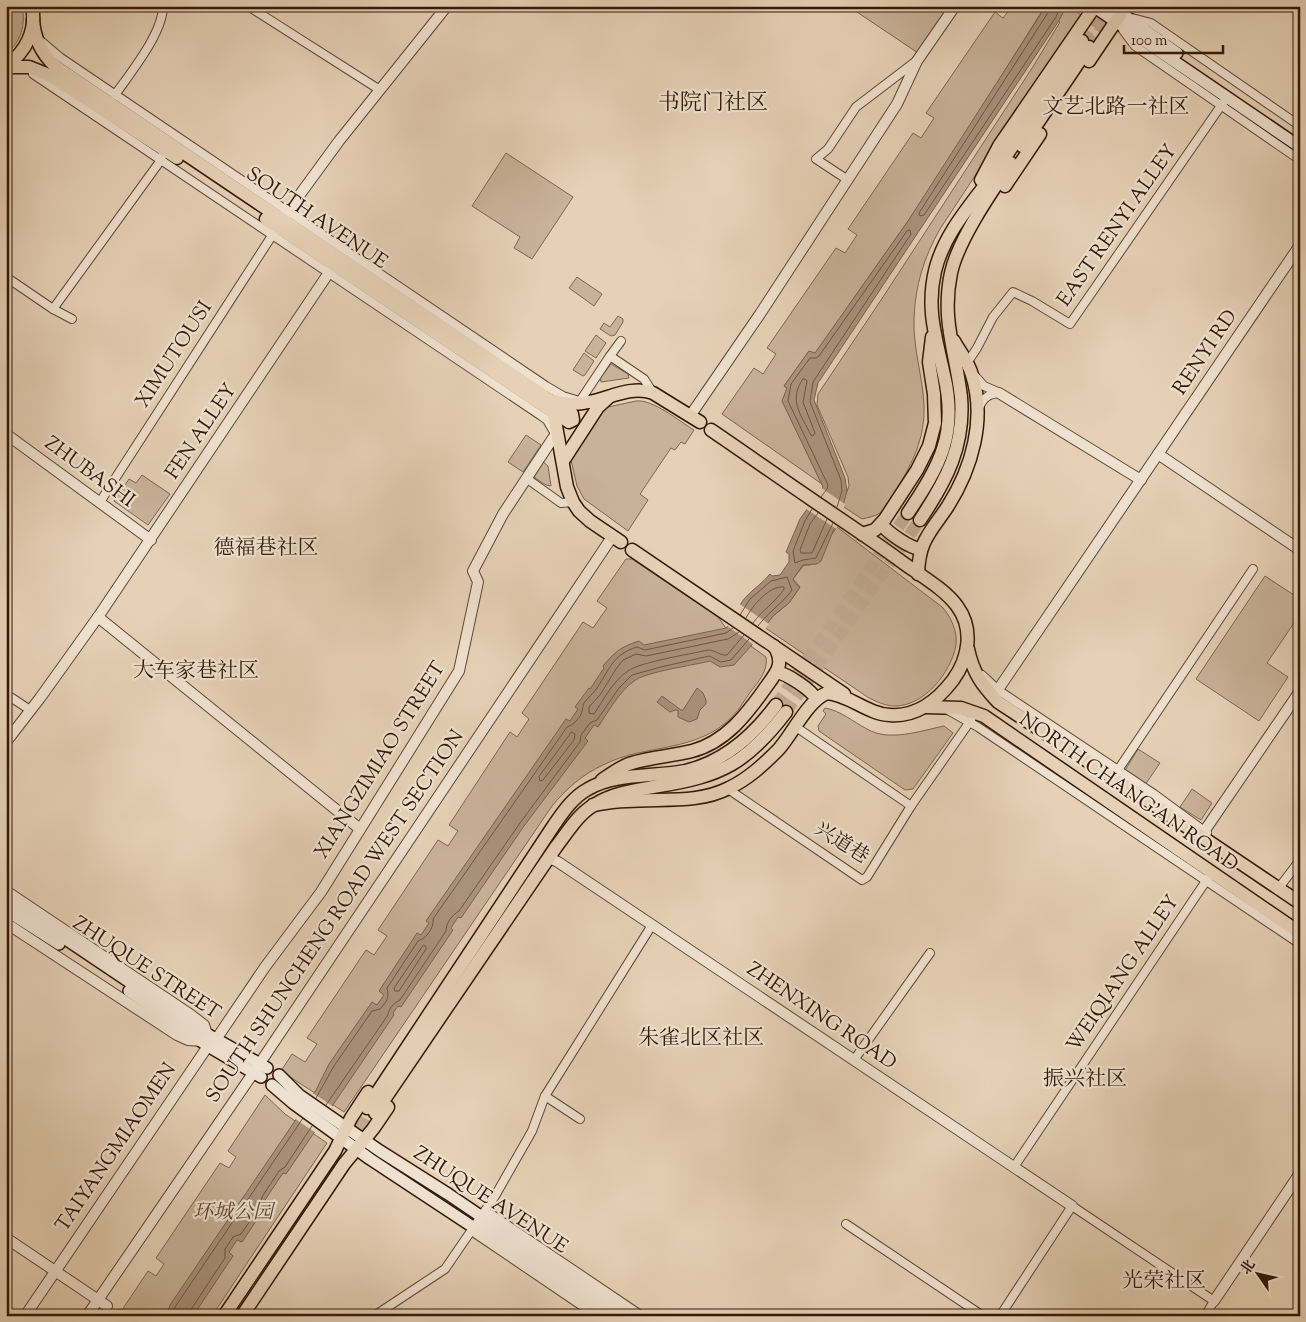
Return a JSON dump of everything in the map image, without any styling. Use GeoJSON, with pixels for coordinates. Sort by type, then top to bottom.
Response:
{"type":"FeatureCollection","features":[{"type":"Feature","properties":{"kind":"main road"},"geometry":{"type":"LineString","coordinates":[[962,218],[999,146],[1094,6],[1118,12],[1300,139]]}},
{"type":"Feature","properties":{"kind":"main road"},"geometry":{"type":"LineString","coordinates":[[1118,12],[1224,101],[1300,147]]}},
{"type":"Feature","properties":{"kind":"main road"},"geometry":{"type":"LineString","coordinates":[[970,228],[1013,176],[1118,12]]}},
{"type":"Feature","properties":{"kind":"main road"},"geometry":{"type":"LineString","coordinates":[[8,66],[19,56],[28,43],[31,35],[32,13]]}},
{"type":"Feature","properties":{"kind":"main road","name":"SOUTH AVENUE"},"geometry":{"type":"LineString","coordinates":[[32,13],[35,35],[42,52],[55,66],[280,223],[546,402],[554,415],[566,487],[573,502]]}},
{"type":"Feature","properties":{"kind":"main road"},"geometry":{"type":"LineString","coordinates":[[908,512],[937,466],[945,446],[948,428],[946,386],[933,329],[931,298],[936,267],[948,240],[962,218],[1085,44],[970,228],[958,251],[951,271],[947,317],[961,398],[961,421],[958,442],[948,473],[920,520]]}},
{"type":"Feature","properties":{"kind":"main road","name":"SOUTH AVENUE"},"geometry":{"type":"LineString","coordinates":[[8,66],[29,67],[49,75],[162,154],[280,223],[332,269],[546,402],[581,402],[638,389],[653,393]]}},
{"type":"Feature","properties":{"kind":"main road"},"geometry":{"type":"LineString","coordinates":[[862,534],[874,530],[881,524],[925,457],[931,440],[935,422],[929,362],[933,329]]}},
{"type":"Feature","properties":{"kind":"main road"},"geometry":{"type":"LineString","coordinates":[[918,574],[920,549],[948,505],[965,473],[975,441],[976,390],[970,368],[949,333]]}},
{"type":"Feature","properties":{"kind":"main road"},"geometry":{"type":"LineString","coordinates":[[653,393],[695,419]]}},
{"type":"Feature","properties":{"kind":"main road"},"geometry":{"type":"LineString","coordinates":[[562,456],[598,407],[609,397]]}},
{"type":"Feature","properties":{"kind":"main road","name":"NORTH CHANG'AN ROAD"},"geometry":{"type":"LineString","coordinates":[[711,430],[946,594],[957,606],[964,619],[969,652],[978,679],[996,694],[998,702],[1203,834],[1280,886],[1300,903]]}},
{"type":"Feature","properties":{"kind":"main road"},"geometry":{"type":"LineString","coordinates":[[573,502],[579,512],[616,539]]}},
{"type":"Feature","properties":{"kind":"main road"},"geometry":{"type":"LineString","coordinates":[[881,524],[887,531],[915,549],[920,549]]}},
{"type":"Feature","properties":{"kind":"main road"},"geometry":{"type":"LineString","coordinates":[[632,550],[861,705]]}},
{"type":"Feature","properties":{"kind":"main road"},"geometry":{"type":"LineString","coordinates":[[588,789],[611,781],[685,771],[703,765],[735,748],[781,708],[765,738],[749,753],[718,772],[687,782],[621,793],[593,805],[573,824],[371,1111],[554,825],[575,799],[588,789],[630,763],[694,751],[722,736],[736,725],[754,705],[777,672],[780,655],[774,646]]}},
{"type":"Feature","properties":{"kind":"main road"},"geometry":{"type":"LineString","coordinates":[[593,805],[626,801],[682,799],[715,794],[728,788],[754,772],[768,760],[780,748],[816,699],[827,693],[833,693],[876,713],[890,715],[915,712],[931,707],[955,677],[969,652]]}},
{"type":"Feature","properties":{"kind":"main road"},"geometry":{"type":"LineString","coordinates":[[777,672],[782,673],[800,685],[814,695],[816,699]]}},
{"type":"Feature","properties":{"kind":"main road","name":"NORTH CHANG'AN ROAD"},"geometry":{"type":"LineString","coordinates":[[931,707],[961,708],[972,717],[984,716],[1208,877],[1300,933]]}},
{"type":"Feature","properties":{"kind":"main road","name":"ZHUQUE STREET"},"geometry":{"type":"LineString","coordinates":[[6,899],[208,1040]]}},
{"type":"Feature","properties":{"kind":"main road","name":"ZHUQUE STREET"},"geometry":{"type":"LineString","coordinates":[[6,910],[208,1040],[260,1070]]}},
{"type":"Feature","properties":{"kind":"main road"},"geometry":{"type":"LineString","coordinates":[[242,1316],[344,1164],[373,1130],[458,1002],[504,924]]}},
{"type":"Feature","properties":{"kind":"main road"},"geometry":{"type":"LineString","coordinates":[[224,1316],[335,1151],[354,1114],[456,961],[472,942],[485,931]]}},
{"type":"Feature","properties":{"kind":"main road"},"geometry":{"type":"LineString","coordinates":[[279,1075],[296,1099]]}},
{"type":"Feature","properties":{"kind":"main road"},"geometry":{"type":"LineString","coordinates":[[272,1085],[296,1099]]}},
{"type":"Feature","properties":{"kind":"main road","name":"ZHUQUE AVENUE"},"geometry":{"type":"LineString","coordinates":[[296,1099],[473,1227],[481,1227],[613,1316]]}},
{"type":"Feature","properties":{"kind":"main road","name":"ZHUQUE AVENUE"},"geometry":{"type":"LineString","coordinates":[[360,1144],[481,1217],[628,1316]]}},
{"type":"Feature","properties":{"kind":"street"},"geometry":{"type":"LineString","coordinates":[[115,95],[157,31],[163,16],[163,6]]}},
{"type":"Feature","properties":{"kind":"street"},"geometry":{"type":"LineString","coordinates":[[248,6],[380,90]]}},
{"type":"Feature","properties":{"kind":"street"},"geometry":{"type":"LineString","coordinates":[[280,223],[380,90],[448,6]]}},
{"type":"Feature","properties":{"kind":"street"},"geometry":{"type":"LineString","coordinates":[[695,419],[897,104],[917,61],[955,6]]}},
{"type":"Feature","properties":{"kind":"street"},"geometry":{"type":"LineString","coordinates":[[1118,12],[1152,23],[1300,126]]}},
{"type":"Feature","properties":{"kind":"street"},"geometry":{"type":"LineString","coordinates":[[35,35],[54,53],[115,95],[280,223],[563,396],[581,402],[621,341]]}},
{"type":"Feature","properties":{"kind":"street"},"geometry":{"type":"LineString","coordinates":[[848,180],[816,159],[828,149],[856,107],[917,61]]}},
{"type":"Feature","properties":{"kind":"street"},"geometry":{"type":"LineString","coordinates":[[1141,480],[999,393],[984,386],[970,368],[977,348],[993,317],[1013,292],[1070,324],[1224,101],[1300,160]]}},
{"type":"Feature","properties":{"kind":"street"},"geometry":{"type":"LineString","coordinates":[[54,309],[162,154]]}},
{"type":"Feature","properties":{"kind":"street","name":"XIMUTOUSI"},"geometry":{"type":"LineString","coordinates":[[100,502],[280,223]]}},
{"type":"Feature","properties":{"kind":"street","name":"RENYI RD"},"geometry":{"type":"LineString","coordinates":[[996,694],[1300,245]]}},
{"type":"Feature","properties":{"kind":"street"},"geometry":{"type":"LineString","coordinates":[[332,269],[540,414],[551,425],[556,434]]}},
{"type":"Feature","properties":{"kind":"street","name":"FEN ALLEY"},"geometry":{"type":"LineString","coordinates":[[8,738],[98,617],[332,269]]}},
{"type":"Feature","properties":{"kind":"street"},"geometry":{"type":"LineString","coordinates":[[6,277],[72,319]]}},
{"type":"Feature","properties":{"kind":"street"},"geometry":{"type":"LineString","coordinates":[[610,356],[644,379],[653,393]]}},
{"type":"Feature","properties":{"kind":"street"},"geometry":{"type":"LineString","coordinates":[[977,415],[986,396],[999,393]]}},
{"type":"Feature","properties":{"kind":"street","name":"ZHUBASHI"},"geometry":{"type":"LineString","coordinates":[[6,434],[151,540]]}},
{"type":"Feature","properties":{"kind":"street","name":"XIANGZIMIAO STREET"},"geometry":{"type":"LineString","coordinates":[[208,1040],[321,892],[459,671],[478,582],[474,571],[503,514],[556,434]]}},
{"type":"Feature","properties":{"kind":"street"},"geometry":{"type":"LineString","coordinates":[[1158,454],[1300,550]]}},
{"type":"Feature","properties":{"kind":"street"},"geometry":{"type":"LineString","coordinates":[[526,478],[561,503],[573,502]]}},
{"type":"Feature","properties":{"kind":"street","name":"SOUTH SHUNCHENG ROAD WEST SECTION"},"geometry":{"type":"LineString","coordinates":[[87,1316],[102,1303],[616,539]]}},
{"type":"Feature","properties":{"kind":"street"},"geometry":{"type":"LineString","coordinates":[[1118,770],[1253,569]]}},
{"type":"Feature","properties":{"kind":"street"},"geometry":{"type":"LineString","coordinates":[[98,617],[360,829]]}},
{"type":"Feature","properties":{"kind":"street"},"geometry":{"type":"LineString","coordinates":[[996,694],[1118,770],[1203,834],[1300,691]]}},
{"type":"Feature","properties":{"kind":"street"},"geometry":{"type":"LineString","coordinates":[[6,694],[30,710]]}},
{"type":"Feature","properties":{"kind":"street","name":"兴道巷"},"geometry":{"type":"LineString","coordinates":[[728,788],[862,880],[867,877],[911,806],[972,717]]}},
{"type":"Feature","properties":{"kind":"street"},"geometry":{"type":"LineString","coordinates":[[796,727],[911,806]]}},
{"type":"Feature","properties":{"kind":"street","name":"ZHENXING ROAD"},"geometry":{"type":"LineString","coordinates":[[549,858],[558,862],[1072,1206]]}},
{"type":"Feature","properties":{"kind":"street"},"geometry":{"type":"LineString","coordinates":[[1300,860],[1280,886],[1300,896]]}},
{"type":"Feature","properties":{"kind":"street"},"geometry":{"type":"LineString","coordinates":[[1208,877],[1300,944]]}},
{"type":"Feature","properties":{"kind":"street","name":"WEIQIANG ALLEY"},"geometry":{"type":"LineString","coordinates":[[1014,1167],[1208,877]]}},
{"type":"Feature","properties":{"kind":"street"},"geometry":{"type":"LineString","coordinates":[[6,891],[196,1018],[204,1025],[208,1040],[188,1040],[178,1035],[6,923]]}},
{"type":"Feature","properties":{"kind":"street"},"geometry":{"type":"LineString","coordinates":[[374,1316],[445,1268],[495,1196],[532,1131],[545,1096],[652,925]]}},
{"type":"Feature","properties":{"kind":"street"},"geometry":{"type":"LineString","coordinates":[[854,1060],[930,953]]}},
{"type":"Feature","properties":{"kind":"street","name":"TAIYANGMIAOMEN"},"geometry":{"type":"LineString","coordinates":[[25,1316],[208,1040]]}},
{"type":"Feature","properties":{"kind":"street"},"geometry":{"type":"LineString","coordinates":[[545,1096],[580,1119]]}},
{"type":"Feature","properties":{"kind":"street"},"geometry":{"type":"LineString","coordinates":[[1205,1316],[1300,1173]]}},
{"type":"Feature","properties":{"kind":"street"},"geometry":{"type":"LineString","coordinates":[[1000,1316],[1072,1206],[1214,1301]]}},
{"type":"Feature","properties":{"kind":"street"},"geometry":{"type":"LineString","coordinates":[[481,1217],[491,1214],[642,1316]]}},
{"type":"Feature","properties":{"kind":"street"},"geometry":{"type":"LineString","coordinates":[[846,1224],[983,1316]]}},
{"type":"Feature","properties":{"kind":"street"},"geometry":{"type":"LineString","coordinates":[[473,1227],[476,1234],[596,1316]]}},
{"type":"Feature","properties":{"kind":"street"},"geometry":{"type":"LineString","coordinates":[[6,1238],[102,1303]]}},
{"type":"Feature","properties":{"kind":"green space"},"geometry":{"type":"Polygon","coordinates":[[[6,6],[22,6],[23,26],[19,39],[6,54],[6,6]]]}},
{"type":"Feature","properties":{"kind":"green space"},"geometry":{"type":"Polygon","coordinates":[[[848,6],[950,6],[918,53],[848,6]]]}},
{"type":"Feature","properties":{"kind":"green space"},"geometry":{"type":"Polygon","coordinates":[[[1012,6],[1045,6],[957,148],[908,221],[815,354],[809,351],[784,386],[787,388],[783,402],[822,484],[722,414],[754,368],[763,374],[776,354],[767,348],[836,248],[845,253],[857,235],[848,229],[913,133],[921,138],[934,118],[926,113],[995,12],[1003,18],[1012,6]]]}},
{"type":"Feature","properties":{"kind":"green space"},"geometry":{"type":"Polygon","coordinates":[[[1063,6],[1069,6],[1081,15],[940,229],[929,250],[918,283],[914,319],[915,341],[924,406],[920,439],[903,479],[884,508],[878,514],[862,519],[844,507],[842,503],[849,486],[848,477],[817,405],[818,394],[1034,65],[1060,22],[1057,20],[1063,6]]]}},
{"type":"Feature","properties":{"kind":"green space"},"geometry":{"type":"Polygon","coordinates":[[[506,153],[573,197],[532,259],[514,248],[520,237],[472,206],[506,153]]]}},
{"type":"Feature","properties":{"kind":"green space"},"geometry":{"type":"Polygon","coordinates":[[[577,277],[602,294],[594,306],[569,288],[577,277]]]}},
{"type":"Feature","properties":{"kind":"green space"},"geometry":{"type":"Polygon","coordinates":[[[618,316],[623,319],[623,322],[615,335],[611,336],[600,329],[604,323],[610,327],[618,316]]]}},
{"type":"Feature","properties":{"kind":"green space"},"geometry":{"type":"Polygon","coordinates":[[[596,335],[606,343],[596,358],[585,351],[596,335]]]}},
{"type":"Feature","properties":{"kind":"green space"},"geometry":{"type":"Polygon","coordinates":[[[584,353],[594,361],[583,376],[573,370],[584,353]]]}},
{"type":"Feature","properties":{"kind":"green space"},"geometry":{"type":"Polygon","coordinates":[[[611,364],[628,374],[629,378],[601,382],[600,378],[611,364]]]}},
{"type":"Feature","properties":{"kind":"green space"},"geometry":{"type":"Polygon","coordinates":[[[643,401],[658,407],[694,430],[685,444],[681,442],[675,450],[671,448],[640,494],[648,500],[628,531],[584,499],[577,486],[570,456],[603,408],[643,401]]]}},
{"type":"Feature","properties":{"kind":"green space"},"geometry":{"type":"Polygon","coordinates":[[[526,435],[541,445],[523,472],[508,462],[526,435]]]}},
{"type":"Feature","properties":{"kind":"green space"},"geometry":{"type":"Polygon","coordinates":[[[542,461],[548,466],[551,486],[535,478],[534,474],[542,461]]]}},
{"type":"Feature","properties":{"kind":"green space"},"geometry":{"type":"Polygon","coordinates":[[[142,475],[170,494],[148,525],[114,501],[129,479],[136,483],[142,475]]]}},
{"type":"Feature","properties":{"kind":"green space"},"geometry":{"type":"Polygon","coordinates":[[[837,527],[942,607],[955,630],[956,645],[953,656],[942,677],[926,694],[906,705],[885,705],[869,698],[764,627],[773,616],[789,603],[800,587],[793,579],[804,565],[810,565],[837,527]]]}},
{"type":"Feature","properties":{"kind":"green space"},"geometry":{"type":"Polygon","coordinates":[[[626,559],[632,559],[718,617],[726,628],[766,657],[766,667],[762,676],[736,713],[719,728],[703,737],[687,742],[619,758],[582,777],[563,794],[552,806],[344,1112],[281,1071],[292,1054],[305,1062],[317,1044],[307,1038],[366,950],[374,955],[387,936],[378,930],[438,840],[448,846],[458,831],[449,825],[510,732],[517,737],[529,719],[522,713],[583,622],[593,628],[607,608],[597,601],[626,559]]]}},
{"type":"Feature","properties":{"kind":"green space"},"geometry":{"type":"Polygon","coordinates":[[[1265,576],[1300,599],[1300,614],[1267,663],[1288,677],[1259,721],[1196,679],[1265,576]]]}},
{"type":"Feature","properties":{"kind":"green space"},"geometry":{"type":"Polygon","coordinates":[[[825,708],[841,714],[867,729],[885,735],[915,733],[944,726],[953,733],[913,789],[905,790],[819,731],[818,726],[826,714],[823,711],[825,708]]]}},
{"type":"Feature","properties":{"kind":"green space"},"geometry":{"type":"Polygon","coordinates":[[[1138,749],[1160,763],[1145,785],[1124,772],[1138,749]]]}},
{"type":"Feature","properties":{"kind":"green space"},"geometry":{"type":"Polygon","coordinates":[[[1192,789],[1212,803],[1201,820],[1180,807],[1192,789]]]}},
{"type":"Feature","properties":{"kind":"green space","name":"环城公园"},"geometry":{"type":"Polygon","coordinates":[[[265,1095],[285,1114],[327,1143],[212,1316],[118,1316],[148,1271],[156,1276],[164,1264],[156,1258],[220,1163],[229,1168],[236,1157],[228,1151],[265,1095]]]}},
{"type":"Feature","properties":{"kind":"water"},"geometry":{"type":"Polygon","coordinates":[[[1046,6],[1066,6],[1060,19],[818,383],[814,400],[845,478],[847,491],[837,527],[834,529],[821,561],[817,564],[803,565],[793,579],[800,587],[789,603],[773,616],[734,665],[720,667],[710,661],[659,672],[634,681],[623,691],[598,727],[594,725],[585,738],[588,741],[524,826],[461,918],[458,917],[451,928],[453,930],[401,1007],[398,1006],[393,1013],[394,1015],[286,1174],[283,1173],[265,1200],[268,1203],[242,1242],[237,1240],[229,1252],[233,1256],[193,1316],[166,1316],[170,1305],[316,1090],[329,1064],[372,1002],[377,1005],[384,995],[379,991],[417,933],[421,935],[429,923],[426,921],[566,719],[570,721],[578,709],[575,707],[590,689],[604,668],[603,666],[618,651],[627,645],[639,641],[644,645],[726,628],[749,594],[770,574],[772,576],[780,575],[789,562],[789,554],[786,552],[800,519],[823,487],[782,401],[787,388],[784,386],[809,351],[815,353],[908,221],[1046,6]]]}},
{"type":"Feature","properties":{"kind":"water"},"geometry":{"type":"Polygon","coordinates":[[[697,688],[703,693],[706,704],[700,710],[697,719],[689,722],[678,717],[678,710],[670,712],[657,702],[662,696],[683,710],[697,688]]]}},
{"type":"Feature","properties":{"kind":"pier"},"geometry":{"type":"Polygon","coordinates":[[[820,487],[845,504],[840,523],[836,529],[805,508],[820,487]]]}},
{"type":"Feature","properties":{"kind":"pier"},"geometry":{"type":"Polygon","coordinates":[[[738,603],[769,624],[754,645],[726,625],[738,603]]]}},
{"type":"Feature","properties":{"kind":"pier"},"geometry":{"type":"Polygon","coordinates":[[[311,1092],[334,1107],[316,1133],[294,1118],[311,1092]]]}},
{"type":"Feature","properties":{"kind":"tunnel"},"geometry":{"type":"LineString","coordinates":[[1082,41],[1105,6]]}},
{"type":"Feature","properties":{"kind":"tunnel"},"geometry":{"type":"LineString","coordinates":[[1089,47],[1116,7]]}},
{"type":"Feature","properties":{"kind":"tunnel"},"geometry":{"type":"LineString","coordinates":[[776,705],[908,513]]}},
{"type":"Feature","properties":{"kind":"tunnel"},"geometry":{"type":"LineString","coordinates":[[786,712],[920,520]]}},
{"type":"Feature","properties":{"kind":"tunnel"},"geometry":{"type":"LineString","coordinates":[[346,1142],[367,1108]]}},
{"type":"Feature","properties":{"kind":"tunnel"},"geometry":{"type":"LineString","coordinates":[[353,1146],[375,1113]]}},
{"type":"Feature","properties":{"kind":"district","name":"书院门社区"},"geometry":{"type":"Point","coordinates":[713,104]}},
{"type":"Feature","properties":{"kind":"district","name":"文艺北路一社区"},"geometry":{"type":"Point","coordinates":[1116,108]}},
{"type":"Feature","properties":{"kind":"district","name":"德福巷社区"},"geometry":{"type":"Point","coordinates":[266,549]}},
{"type":"Feature","properties":{"kind":"district","name":"大车家巷社区"},"geometry":{"type":"Point","coordinates":[196,672]}},
{"type":"Feature","properties":{"kind":"district","name":"朱雀北区社区"},"geometry":{"type":"Point","coordinates":[701,1039]}},
{"type":"Feature","properties":{"kind":"district","name":"振兴社区"},"geometry":{"type":"Point","coordinates":[1085,1080]}},
{"type":"Feature","properties":{"kind":"district","name":"光荣社区"},"geometry":{"type":"Point","coordinates":[1164,1282]}}]}
